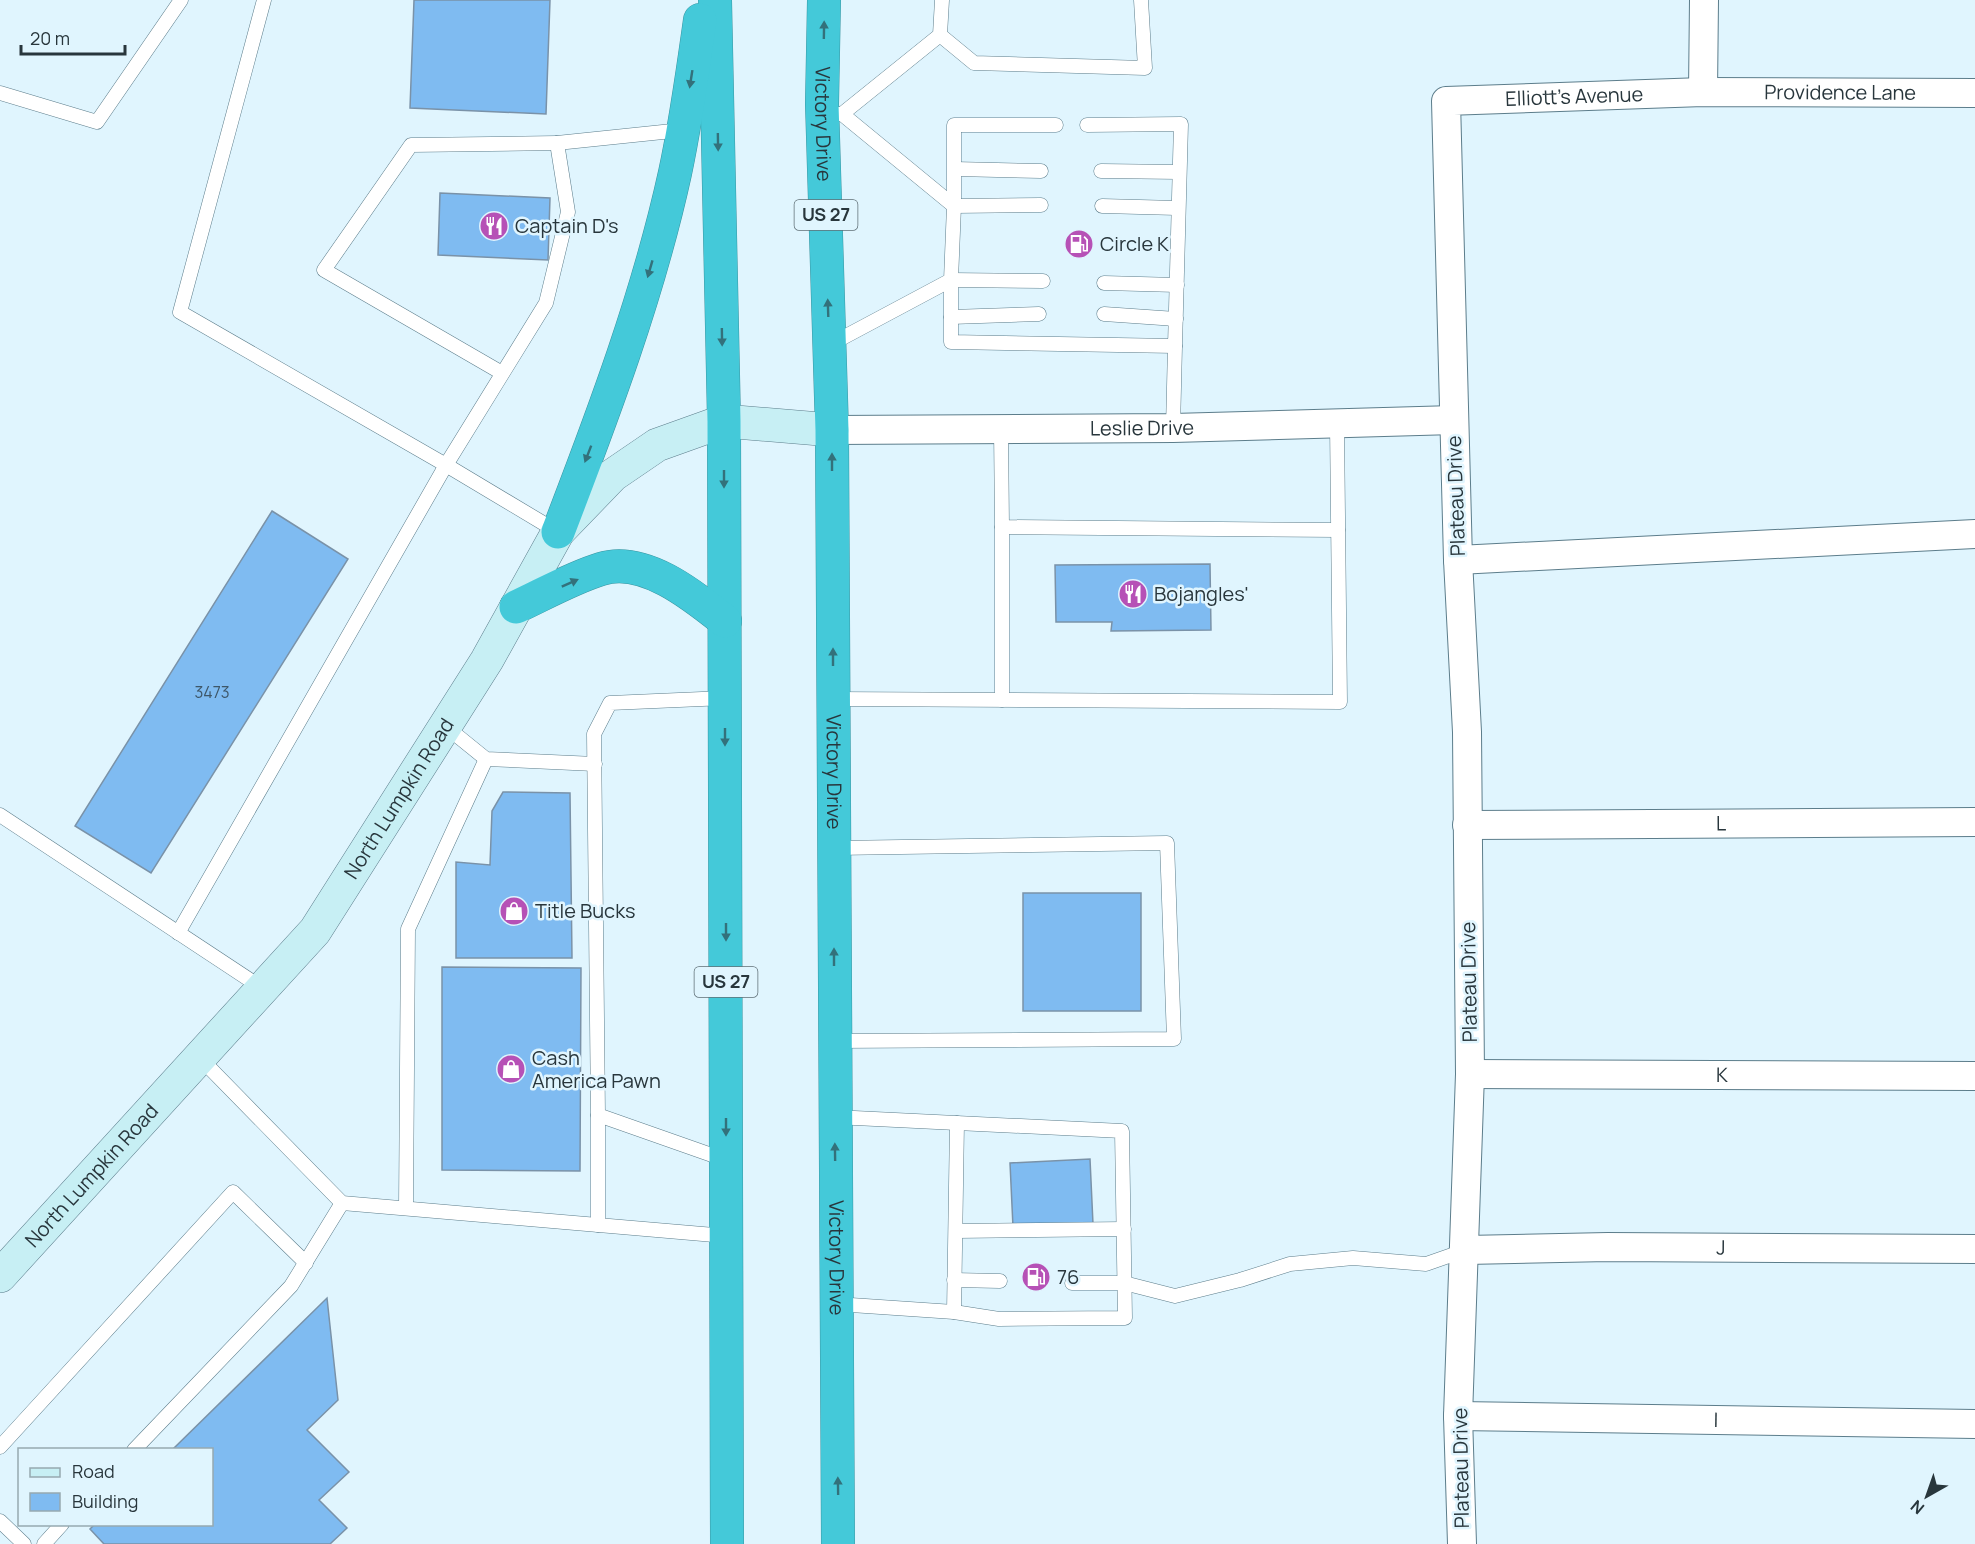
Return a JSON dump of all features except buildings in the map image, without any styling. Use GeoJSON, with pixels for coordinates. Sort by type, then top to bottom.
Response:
{"type":"FeatureCollection","features":[{"type":"Feature","properties":{"kind":"highway"},"geometry":{"type":"LineString","coordinates":[[558,532],[626,349],[673,183],[703,0]]}},
{"type":"Feature","properties":{"kind":"highway","name":"US 27"},"geometry":{"type":"LineString","coordinates":[[715,0],[724,421],[727,1544]]}},
{"type":"Feature","properties":{"kind":"highway","name":"Victory Drive"},"geometry":{"type":"LineString","coordinates":[[824,0],[832,114],[829,345],[832,430],[838,1544]]}},
{"type":"Feature","properties":{"kind":"highway"},"geometry":{"type":"LineString","coordinates":[[516,607],[603,568],[630,567],[686,590],[725,621]]}},
{"type":"Feature","properties":{"kind":"street"},"geometry":{"type":"LineString","coordinates":[[1703,92],[1704,0]]}},
{"type":"Feature","properties":{"kind":"street","name":"Providence Lane"},"geometry":{"type":"LineString","coordinates":[[1703,92],[1975,93]]}},
{"type":"Feature","properties":{"kind":"street","name":"Elliott's Avenue"},"geometry":{"type":"LineString","coordinates":[[1446,101],[1703,92]]}},
{"type":"Feature","properties":{"kind":"street","name":"Plateau Drive"},"geometry":{"type":"LineString","coordinates":[[1446,101],[1458,560],[1467,732],[1470,1074],[1466,1250],[1458,1416],[1462,1544]]}},
{"type":"Feature","properties":{"kind":"street","name":"Leslie Drive"},"geometry":{"type":"LineString","coordinates":[[832,430],[1173,428],[1454,420]]}},
{"type":"Feature","properties":{"kind":"street","name":"North Lumpkin Road"},"geometry":{"type":"LineString","coordinates":[[0,1276],[315,931],[444,724],[487,660],[558,532],[613,475],[657,446],[724,421],[832,430]]}},
{"type":"Feature","properties":{"kind":"street"},"geometry":{"type":"LineString","coordinates":[[1458,560],[1975,534]]}},
{"type":"Feature","properties":{"kind":"street","name":"L"},"geometry":{"type":"LineString","coordinates":[[1467,825],[1975,822]]}},
{"type":"Feature","properties":{"kind":"street","name":"K"},"geometry":{"type":"LineString","coordinates":[[1470,1074],[1975,1076]]}},
{"type":"Feature","properties":{"kind":"street","name":"J"},"geometry":{"type":"LineString","coordinates":[[1466,1250],[1608,1247],[1975,1249]]}},
{"type":"Feature","properties":{"kind":"street","name":"I"},"geometry":{"type":"LineString","coordinates":[[1458,1416],[1975,1424]]}},
{"type":"Feature","properties":{"kind":"lane"},"geometry":{"type":"LineString","coordinates":[[0,93],[97,122],[181,0]]}},
{"type":"Feature","properties":{"kind":"lane"},"geometry":{"type":"LineString","coordinates":[[264,0],[180,312],[558,532]]}},
{"type":"Feature","properties":{"kind":"lane"},"geometry":{"type":"LineString","coordinates":[[940,35],[942,0]]}},
{"type":"Feature","properties":{"kind":"lane"},"geometry":{"type":"LineString","coordinates":[[940,35],[974,63],[1145,68],[1141,0]]}},
{"type":"Feature","properties":{"kind":"lane"},"geometry":{"type":"LineString","coordinates":[[940,35],[832,114],[954,206],[1041,205]]}},
{"type":"Feature","properties":{"kind":"lane"},"geometry":{"type":"LineString","coordinates":[[1087,125],[1180,124],[1173,428]]}},
{"type":"Feature","properties":{"kind":"lane"},"geometry":{"type":"LineString","coordinates":[[1056,125],[954,125],[951,342],[1175,346]]}},
{"type":"Feature","properties":{"kind":"lane"},"geometry":{"type":"LineString","coordinates":[[501,374],[324,270],[411,145],[557,144],[682,130]]}},
{"type":"Feature","properties":{"kind":"lane"},"geometry":{"type":"LineString","coordinates":[[178,933],[446,465],[546,303],[568,212],[557,144]]}},
{"type":"Feature","properties":{"kind":"lane"},"geometry":{"type":"LineString","coordinates":[[954,169],[1041,171]]}},
{"type":"Feature","properties":{"kind":"lane"},"geometry":{"type":"LineString","coordinates":[[1101,171],[1179,172]]}},
{"type":"Feature","properties":{"kind":"lane"},"geometry":{"type":"LineString","coordinates":[[1102,206],[1177,207]]}},
{"type":"Feature","properties":{"kind":"lane"},"geometry":{"type":"LineString","coordinates":[[829,345],[951,280],[1043,281]]}},
{"type":"Feature","properties":{"kind":"lane"},"geometry":{"type":"LineString","coordinates":[[1104,283],[1177,285]]}},
{"type":"Feature","properties":{"kind":"lane"},"geometry":{"type":"LineString","coordinates":[[951,316],[1039,314]]}},
{"type":"Feature","properties":{"kind":"lane"},"geometry":{"type":"LineString","coordinates":[[1104,314],[1176,319]]}},
{"type":"Feature","properties":{"kind":"lane"},"geometry":{"type":"LineString","coordinates":[[833,699],[1340,702],[1337,424]]}},
{"type":"Feature","properties":{"kind":"lane"},"geometry":{"type":"LineString","coordinates":[[1001,428],[1002,700]]}},
{"type":"Feature","properties":{"kind":"lane"},"geometry":{"type":"LineString","coordinates":[[1002,527],[1338,530]]}},
{"type":"Feature","properties":{"kind":"lane"},"geometry":{"type":"LineString","coordinates":[[598,1225],[594,734],[610,703],[725,698]]}},
{"type":"Feature","properties":{"kind":"lane"},"geometry":{"type":"LineString","coordinates":[[444,724],[486,759],[595,764]]}},
{"type":"Feature","properties":{"kind":"lane"},"geometry":{"type":"LineString","coordinates":[[406,1208],[408,929],[486,759]]}},
{"type":"Feature","properties":{"kind":"lane"},"geometry":{"type":"LineString","coordinates":[[0,815],[262,988]]}},
{"type":"Feature","properties":{"kind":"lane"},"geometry":{"type":"LineString","coordinates":[[834,848],[1167,843],[1174,1039],[834,1041]]}},
{"type":"Feature","properties":{"kind":"lane"},"geometry":{"type":"LineString","coordinates":[[199,1057],[342,1203],[726,1236]]}},
{"type":"Feature","properties":{"kind":"lane"},"geometry":{"type":"LineString","coordinates":[[598,1115],[726,1160]]}},
{"type":"Feature","properties":{"kind":"lane"},"geometry":{"type":"LineString","coordinates":[[834,1117],[1122,1131],[1125,1318],[999,1319],[954,1312],[836,1304]]}},
{"type":"Feature","properties":{"kind":"lane"},"geometry":{"type":"LineString","coordinates":[[954,1312],[957,1123]]}},
{"type":"Feature","properties":{"kind":"lane"},"geometry":{"type":"LineString","coordinates":[[0,1447],[233,1192],[306,1263]]}},
{"type":"Feature","properties":{"kind":"lane"},"geometry":{"type":"LineString","coordinates":[[135,1448],[291,1286],[342,1203]]}},
{"type":"Feature","properties":{"kind":"lane"},"geometry":{"type":"LineString","coordinates":[[956,1231],[1124,1229]]}},
{"type":"Feature","properties":{"kind":"lane"},"geometry":{"type":"LineString","coordinates":[[1072,1283],[1124,1283],[1175,1296],[1240,1280],[1290,1264],[1353,1258],[1426,1264],[1466,1250]]}},
{"type":"Feature","properties":{"kind":"lane"},"geometry":{"type":"LineString","coordinates":[[954,1280],[1000,1281]]}},
{"type":"Feature","properties":{"kind":"lane"},"geometry":{"type":"LineString","coordinates":[[0,1521],[24,1544]]}},
{"type":"Feature","properties":{"kind":"lane"},"geometry":{"type":"LineString","coordinates":[[44,1544],[60,1526]]}},
{"type":"Feature","properties":{"kind":"place","name":"Captain D's"},"geometry":{"type":"Point","coordinates":[494,226]}},
{"type":"Feature","properties":{"kind":"place","name":"Circle K"},"geometry":{"type":"Point","coordinates":[1079,244]}},
{"type":"Feature","properties":{"kind":"place","name":"Bojangles'"},"geometry":{"type":"Point","coordinates":[1133,594]}},
{"type":"Feature","properties":{"kind":"place","name":"Title Bucks"},"geometry":{"type":"Point","coordinates":[514,911]}},
{"type":"Feature","properties":{"kind":"place","name":"Cash America Pawn"},"geometry":{"type":"Point","coordinates":[511,1069]}},
{"type":"Feature","properties":{"kind":"place","name":"76"},"geometry":{"type":"Point","coordinates":[1036,1277]}}]}
